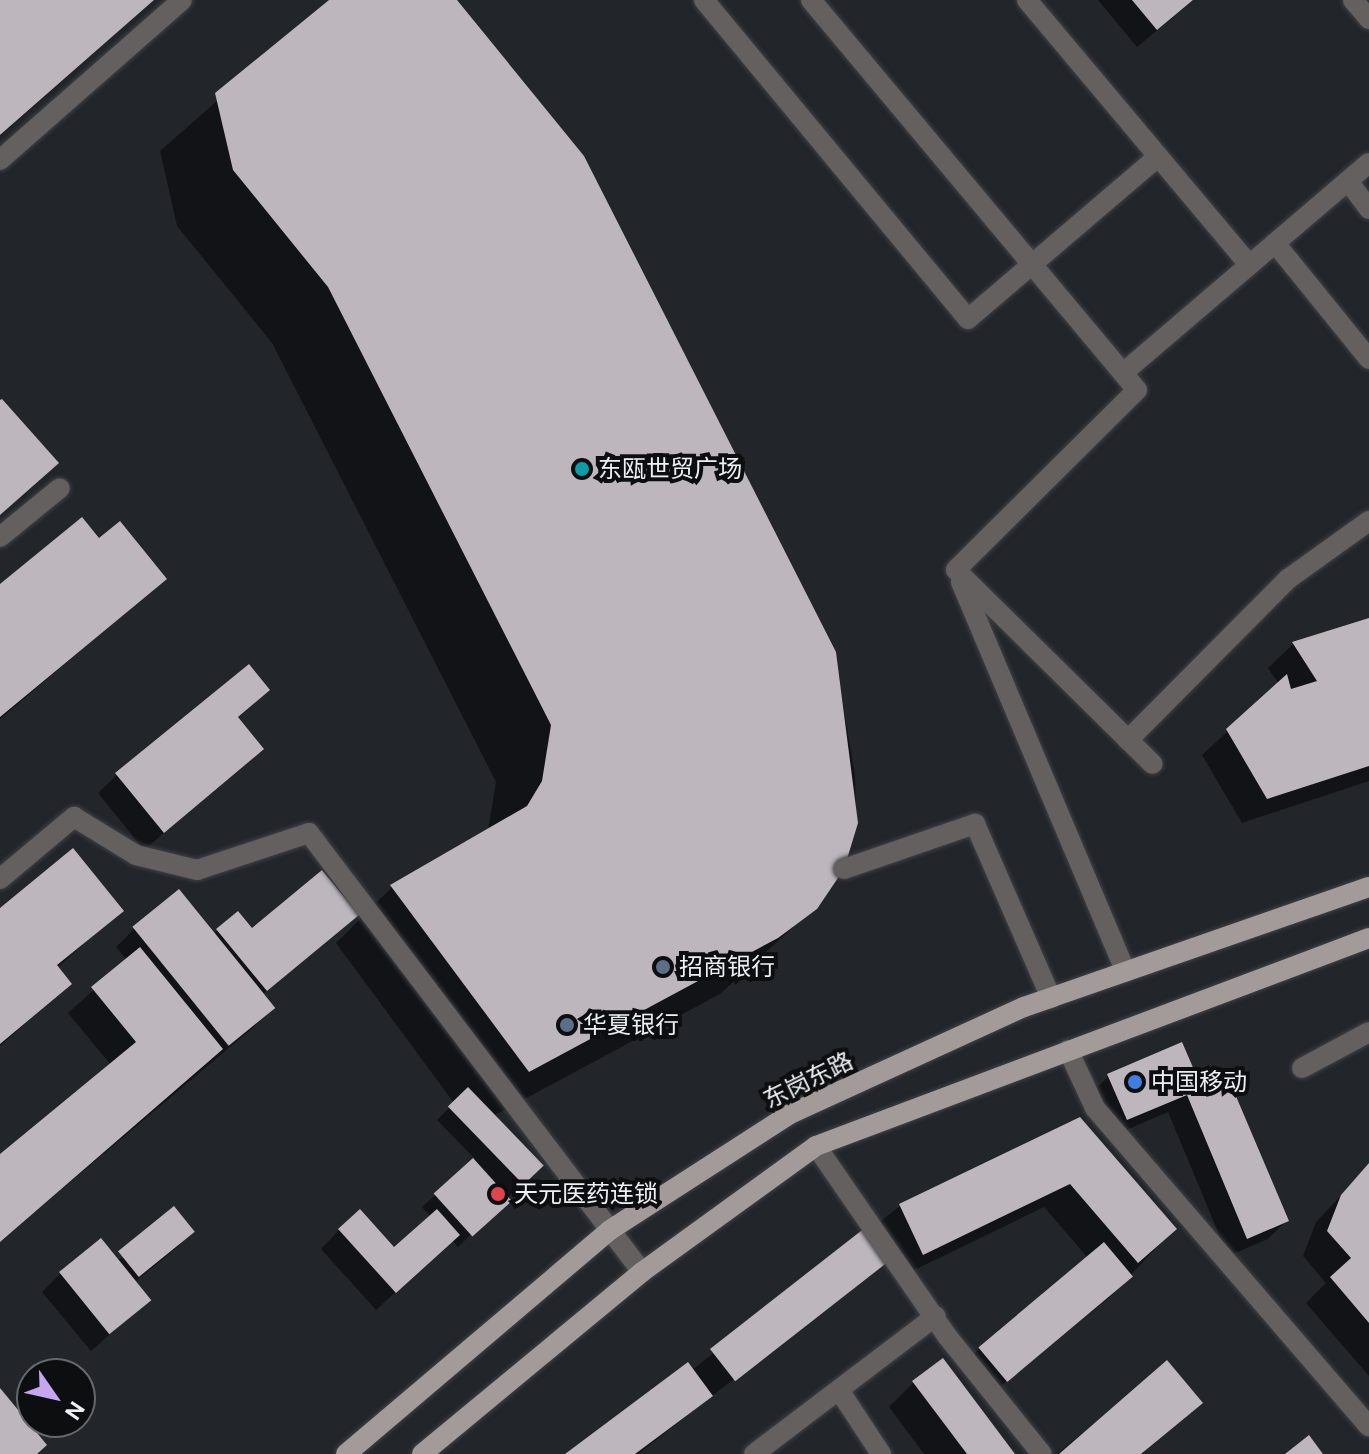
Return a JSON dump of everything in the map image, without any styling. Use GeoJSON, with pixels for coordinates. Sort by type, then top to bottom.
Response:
{"type":"FeatureCollection","features":[{"type":"Feature","properties":{"kind":"main road","name":"东岗东路"},"geometry":{"type":"LineString","coordinates":[[346,1454],[610,1230],[790,1114],[1051,998],[1369,887]]}},
{"type":"Feature","properties":{"kind":"main road"},"geometry":{"type":"LineString","coordinates":[[422,1454],[642,1272],[816,1146],[1369,938]]}},
{"type":"Feature","properties":{"kind":"street"},"geometry":{"type":"LineString","coordinates":[[0,160],[182,0]]}},
{"type":"Feature","properties":{"kind":"street"},"geometry":{"type":"LineString","coordinates":[[704,0],[968,319],[1158,157]]}},
{"type":"Feature","properties":{"kind":"street"},"geometry":{"type":"LineString","coordinates":[[811,0],[1137,390],[956,570]]}},
{"type":"Feature","properties":{"kind":"street"},"geometry":{"type":"LineString","coordinates":[[1027,0],[1249,265]]}},
{"type":"Feature","properties":{"kind":"street"},"geometry":{"type":"LineString","coordinates":[[1353,0],[1369,19]]}},
{"type":"Feature","properties":{"kind":"street"},"geometry":{"type":"LineString","coordinates":[[1123,373],[1369,163]]}},
{"type":"Feature","properties":{"kind":"street"},"geometry":{"type":"LineString","coordinates":[[1348,181],[1369,209]]}},
{"type":"Feature","properties":{"kind":"street"},"geometry":{"type":"LineString","coordinates":[[1275,243],[1369,359]]}},
{"type":"Feature","properties":{"kind":"street"},"geometry":{"type":"LineString","coordinates":[[0,537],[60,488]]}},
{"type":"Feature","properties":{"kind":"street"},"geometry":{"type":"LineString","coordinates":[[1128,740],[1288,579],[1369,521]]}},
{"type":"Feature","properties":{"kind":"street"},"geometry":{"type":"LineString","coordinates":[[956,570],[1153,764]]}},
{"type":"Feature","properties":{"kind":"street"},"geometry":{"type":"LineString","coordinates":[[956,570],[1126,972]]}},
{"type":"Feature","properties":{"kind":"street"},"geometry":{"type":"LineString","coordinates":[[0,879],[74,817],[136,855],[197,870],[309,833],[642,1272]]}},
{"type":"Feature","properties":{"kind":"street"},"geometry":{"type":"LineString","coordinates":[[844,869],[975,824],[1051,998]]}},
{"type":"Feature","properties":{"kind":"street"},"geometry":{"type":"LineString","coordinates":[[1302,1068],[1369,1032]]}},
{"type":"Feature","properties":{"kind":"street"},"geometry":{"type":"LineString","coordinates":[[1068,1050],[1095,1108],[1369,1426]]}},
{"type":"Feature","properties":{"kind":"street"},"geometry":{"type":"LineString","coordinates":[[816,1146],[936,1316],[1042,1454]]}},
{"type":"Feature","properties":{"kind":"street"},"geometry":{"type":"LineString","coordinates":[[754,1454],[936,1316]]}},
{"type":"Feature","properties":{"kind":"street"},"geometry":{"type":"LineString","coordinates":[[839,1390],[881,1454]]}},
{"type":"Feature","properties":{"kind":"building"},"geometry":{"type":"Polygon","coordinates":[[[0,0],[154,0],[0,135],[0,0]]]}},
{"type":"Feature","properties":{"kind":"building","name":"东瓯世贸广场"},"geometry":{"type":"Polygon","coordinates":[[[329,0],[457,0],[584,156],[836,652],[858,823],[844,869],[817,909],[778,938],[529,1072],[390,885],[527,806],[542,781],[551,725],[328,287],[233,170],[215,93],[329,0]]]}},
{"type":"Feature","properties":{"kind":"building"},"geometry":{"type":"Polygon","coordinates":[[[1132,0],[1193,0],[1157,30],[1132,0]]]}},
{"type":"Feature","properties":{"kind":"building"},"geometry":{"type":"Polygon","coordinates":[[[0,400],[59,463],[0,515],[0,400]]]}},
{"type":"Feature","properties":{"kind":"building"},"geometry":{"type":"Polygon","coordinates":[[[82,517],[99,538],[120,521],[167,579],[0,717],[0,584],[82,517]]]}},
{"type":"Feature","properties":{"kind":"building"},"geometry":{"type":"Polygon","coordinates":[[[1369,618],[1369,766],[1267,799],[1226,729],[1287,674],[1291,689],[1317,681],[1292,642],[1369,618]]]}},
{"type":"Feature","properties":{"kind":"building"},"geometry":{"type":"Polygon","coordinates":[[[249,664],[270,690],[238,717],[264,749],[164,833],[115,773],[249,664]]]}},
{"type":"Feature","properties":{"kind":"building"},"geometry":{"type":"Polygon","coordinates":[[[73,848],[124,911],[57,965],[72,984],[0,1044],[0,908],[73,848]]]}},
{"type":"Feature","properties":{"kind":"building"},"geometry":{"type":"Polygon","coordinates":[[[322,870],[359,915],[267,991],[216,929],[238,911],[252,928],[322,870]]]}},
{"type":"Feature","properties":{"kind":"building"},"geometry":{"type":"Polygon","coordinates":[[[179,889],[275,1008],[229,1046],[132,927],[179,889]]]}},
{"type":"Feature","properties":{"kind":"building"},"geometry":{"type":"Polygon","coordinates":[[[140,947],[223,1049],[0,1242],[0,1154],[136,1042],[91,987],[140,947]]]}},
{"type":"Feature","properties":{"kind":"building"},"geometry":{"type":"Polygon","coordinates":[[[1182,1042],[1201,1086],[1227,1075],[1289,1221],[1247,1239],[1187,1095],[1127,1120],[1107,1074],[1182,1042]]]}},
{"type":"Feature","properties":{"kind":"building"},"geometry":{"type":"Polygon","coordinates":[[[468,1087],[544,1165],[524,1185],[448,1106],[468,1087]]]}},
{"type":"Feature","properties":{"kind":"building"},"geometry":{"type":"Polygon","coordinates":[[[1080,1117],[1177,1229],[1138,1263],[1070,1184],[923,1255],[899,1204],[1080,1117]]]}},
{"type":"Feature","properties":{"kind":"building"},"geometry":{"type":"Polygon","coordinates":[[[473,1158],[512,1201],[472,1237],[434,1193],[473,1158]]]}},
{"type":"Feature","properties":{"kind":"building"},"geometry":{"type":"Polygon","coordinates":[[[1369,1163],[1369,1323],[1330,1277],[1351,1258],[1327,1231],[1341,1195],[1369,1163]]]}},
{"type":"Feature","properties":{"kind":"building"},"geometry":{"type":"Polygon","coordinates":[[[174,1206],[195,1232],[139,1277],[118,1251],[174,1206]]]}},
{"type":"Feature","properties":{"kind":"building"},"geometry":{"type":"Polygon","coordinates":[[[360,1209],[394,1247],[437,1209],[460,1235],[396,1293],[338,1229],[360,1209]]]}},
{"type":"Feature","properties":{"kind":"building"},"geometry":{"type":"Polygon","coordinates":[[[866,1227],[891,1259],[735,1381],[710,1349],[866,1227]]]}},
{"type":"Feature","properties":{"kind":"building"},"geometry":{"type":"Polygon","coordinates":[[[101,1238],[151,1300],[109,1334],[59,1272],[101,1238]]]}},
{"type":"Feature","properties":{"kind":"building"},"geometry":{"type":"Polygon","coordinates":[[[1104,1242],[1133,1276],[1007,1382],[978,1347],[1104,1242]]]}},
{"type":"Feature","properties":{"kind":"building"},"geometry":{"type":"Polygon","coordinates":[[[943,1358],[1015,1454],[967,1454],[912,1381],[943,1358]]]}},
{"type":"Feature","properties":{"kind":"building"},"geometry":{"type":"Polygon","coordinates":[[[1167,1360],[1203,1403],[1141,1454],[1059,1454],[1167,1360]]]}},
{"type":"Feature","properties":{"kind":"building"},"geometry":{"type":"Polygon","coordinates":[[[688,1362],[713,1396],[635,1454],[565,1454],[688,1362]]]}},
{"type":"Feature","properties":{"kind":"building"},"geometry":{"type":"Polygon","coordinates":[[[0,1388],[16,1407],[16,1438],[41,1438],[47,1445],[37,1454],[0,1454],[0,1388]]]}},
{"type":"Feature","properties":{"kind":"building"},"geometry":{"type":"Polygon","coordinates":[[[1309,1435],[1323,1454],[1285,1454],[1309,1435]]]}},
{"type":"Feature","properties":{"kind":"place","name":"东瓯世贸广场"},"geometry":{"type":"Point","coordinates":[582,469]}},
{"type":"Feature","properties":{"kind":"place","name":"招商银行"},"geometry":{"type":"Point","coordinates":[663,967]}},
{"type":"Feature","properties":{"kind":"place","name":"华夏银行"},"geometry":{"type":"Point","coordinates":[567,1025]}},
{"type":"Feature","properties":{"kind":"place","name":"中国移动"},"geometry":{"type":"Point","coordinates":[1135,1082]}},
{"type":"Feature","properties":{"kind":"place","name":"天元医药连锁"},"geometry":{"type":"Point","coordinates":[498,1194]}}]}
